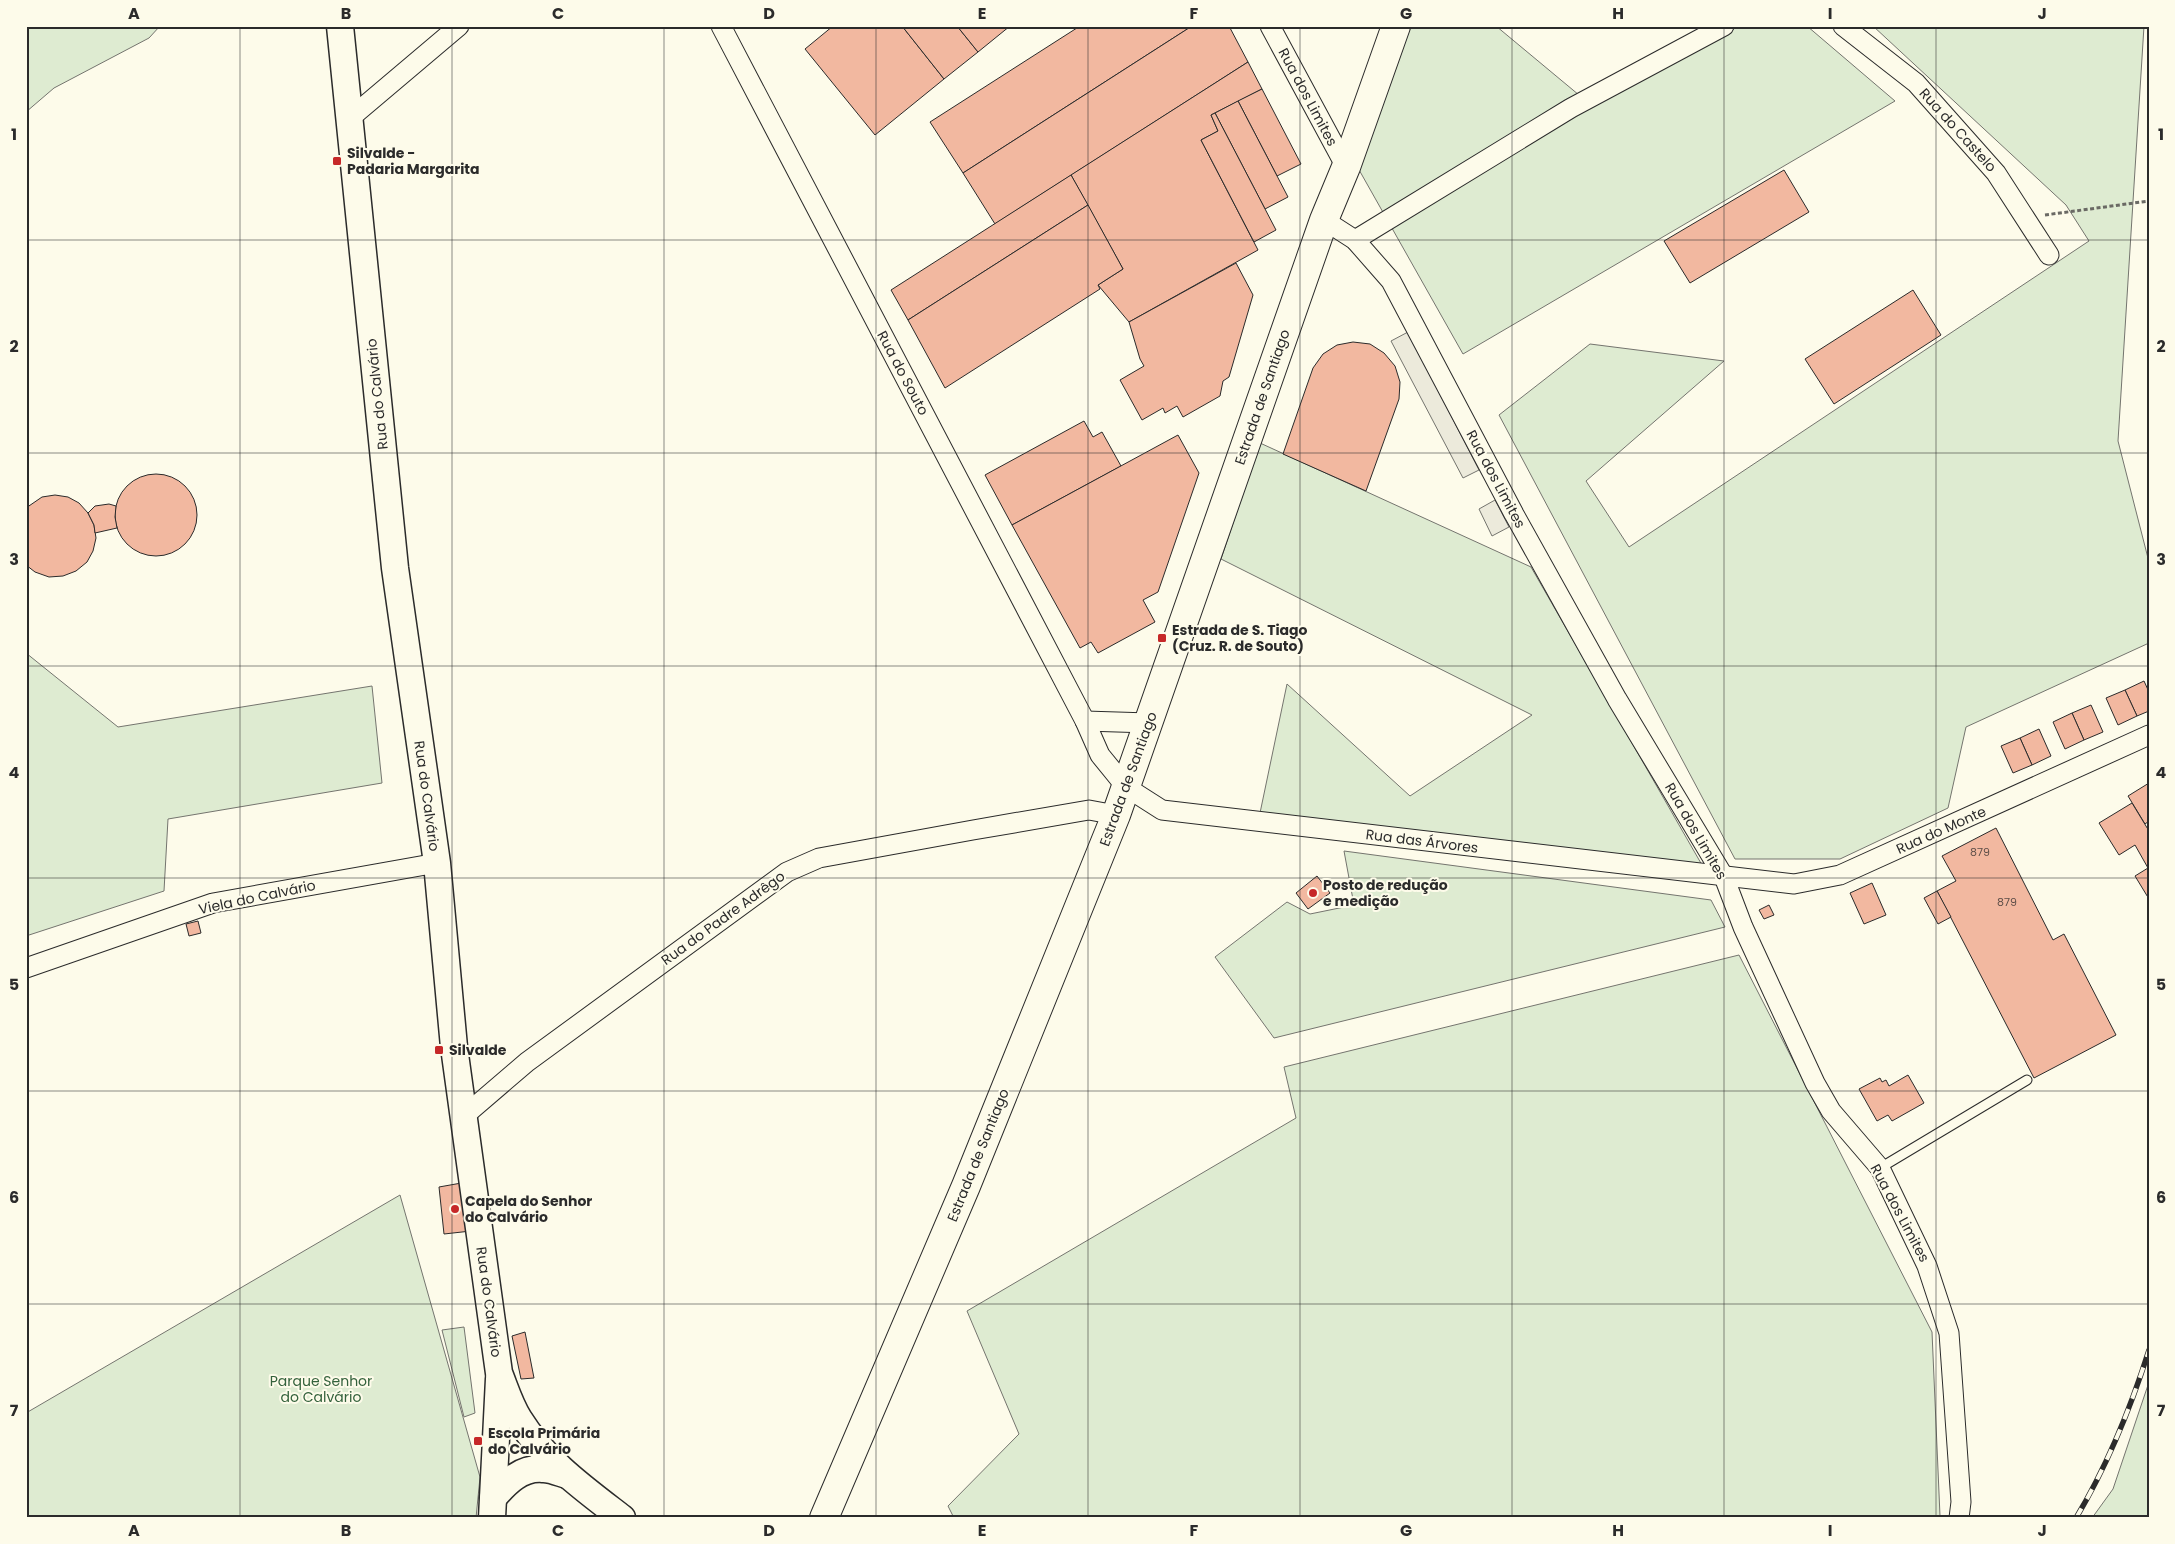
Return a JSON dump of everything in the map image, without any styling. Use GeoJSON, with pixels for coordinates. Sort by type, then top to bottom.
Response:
{"type":"FeatureCollection","features":[{"type":"Feature","properties":{"kind":"main road","name":"Rua do Calvário"},"geometry":{"type":"LineString","coordinates":[[340,26],[395,568],[437,863],[454,1046],[499,1373],[518,1418],[541,1450],[567,1475],[622,1518]]}},
{"type":"Feature","properties":{"kind":"main road","name":"Estrada de Santiago"},"geometry":{"type":"LineString","coordinates":[[824,1518],[970,1177],[1116,815],[1324,220],[1346,167],[1396,26]]}},
{"type":"Feature","properties":{"kind":"main road"},"geometry":{"type":"LineString","coordinates":[[492,1508],[499,1373]]}},
{"type":"Feature","properties":{"kind":"main road"},"geometry":{"type":"LineString","coordinates":[[492,1508],[508,1481],[526,1471],[543,1469],[567,1475]]}},
{"type":"Feature","properties":{"kind":"street"},"geometry":{"type":"LineString","coordinates":[[349,119],[459,26]]}},
{"type":"Feature","properties":{"kind":"street","name":"Rua do Souto"},"geometry":{"type":"LineString","coordinates":[[721,26],[1085,721],[1100,755],[1126,787]]}},
{"type":"Feature","properties":{"kind":"street","name":"Rua dos Limites"},"geometry":{"type":"LineString","coordinates":[[1270,26],[1346,167]]}},
{"type":"Feature","properties":{"kind":"street"},"geometry":{"type":"LineString","coordinates":[[1355,240],[1571,108],[1724,26]]}},
{"type":"Feature","properties":{"kind":"street","name":"Rua do Castelo"},"geometry":{"type":"LineString","coordinates":[[1843,26],[1916,83],[1996,172],[2049,256]]}},
{"type":"Feature","properties":{"kind":"street","name":"Rua dos Limites"},"geometry":{"type":"LineString","coordinates":[[1324,220],[1355,240],[1391,281],[1514,514],[1612,690],[1724,877],[1743,927],[1815,1083],[1831,1111],[1880,1168],[1927,1266],[1949,1333],[1961,1502],[1959,1518]]}},
{"type":"Feature","properties":{"kind":"street"},"geometry":{"type":"LineString","coordinates":[[1085,721],[1149,723]]}},
{"type":"Feature","properties":{"kind":"street","name":"Rua do Monte"},"geometry":{"type":"LineString","coordinates":[[1724,877],[1794,884],[1840,875],[2149,735]]}},
{"type":"Feature","properties":{"kind":"street","name":"Rua das Árvores"},"geometry":{"type":"LineString","coordinates":[[1126,787],[1162,810],[1724,877]]}},
{"type":"Feature","properties":{"kind":"street","name":"Rua do Padre Adrêgo"},"geometry":{"type":"LineString","coordinates":[[464,1116],[527,1062],[787,872],[819,858],[1031,820],[1089,810],[1116,815]]}},
{"type":"Feature","properties":{"kind":"street","name":"Viela do Calvário"},"geometry":{"type":"LineString","coordinates":[[26,968],[213,904],[437,863]]}},
{"type":"Feature","properties":{"kind":"lane"},"geometry":{"type":"LineString","coordinates":[[1880,1168],[2027,1080]]}},
{"type":"Feature","properties":{"kind":"path"},"geometry":{"type":"LineString","coordinates":[[2025,217],[2149,201]]}},
{"type":"Feature","properties":{"kind":"green space"},"geometry":{"type":"Polygon","coordinates":[[[26,26],[160,26],[149,38],[54,88],[26,112],[26,26]]]}},
{"type":"Feature","properties":{"kind":"green space"},"geometry":{"type":"Polygon","coordinates":[[[1406,26],[1496,26],[1591,105],[1737,26],[1807,26],[1895,101],[1463,354],[1358,168],[1406,26]]]}},
{"type":"Feature","properties":{"kind":"green space"},"geometry":{"type":"Polygon","coordinates":[[[1873,26],[2144,26],[2118,441],[2149,562],[2149,643],[1966,727],[1948,808],[1840,859],[1735,859],[1499,415],[1590,344],[1724,361],[1586,481],[1629,547],[2089,241],[2066,205],[1873,26]]]}},
{"type":"Feature","properties":{"kind":"green space"},"geometry":{"type":"Polygon","coordinates":[[[1260,443],[1531,567],[1702,865],[1260,813],[1287,684],[1410,796],[1532,715],[1221,559],[1260,443]]]}},
{"type":"Feature","properties":{"kind":"green space"},"geometry":{"type":"Polygon","coordinates":[[[26,653],[118,727],[372,686],[382,783],[168,819],[164,891],[26,936],[26,653]]]}},
{"type":"Feature","properties":{"kind":"green space"},"geometry":{"type":"Polygon","coordinates":[[[1344,851],[1711,900],[1725,927],[1274,1038],[1215,957],[1287,902],[1310,914],[1354,905],[1344,851]]]}},
{"type":"Feature","properties":{"kind":"green space"},"geometry":{"type":"Polygon","coordinates":[[[1739,955],[1932,1332],[1940,1516],[1938,1518],[954,1518],[948,1506],[1019,1434],[967,1311],[1296,1118],[1284,1067],[1739,955]]]}},
{"type":"Feature","properties":{"kind":"green space","name":"Parque Senhor do Calvário"},"geometry":{"type":"Polygon","coordinates":[[[400,1195],[480,1477],[476,1518],[26,1518],[26,1413],[400,1195]]]}},
{"type":"Feature","properties":{"kind":"green space"},"geometry":{"type":"Polygon","coordinates":[[[464,1327],[475,1413],[464,1417],[442,1330],[464,1327]]]}},
{"type":"Feature","properties":{"kind":"green space"},"geometry":{"type":"Polygon","coordinates":[[[2149,1382],[2149,1518],[2092,1518],[2113,1489],[2149,1382]]]}},
{"type":"Feature","properties":{"kind":"shaded area"},"geometry":{"type":"Polygon","coordinates":[[[1408,332],[1479,470],[1463,478],[1391,341],[1408,332]]]}},
{"type":"Feature","properties":{"kind":"shaded area"},"geometry":{"type":"Polygon","coordinates":[[[1495,500],[1509,527],[1492,536],[1479,509],[1495,500]]]}},
{"type":"Feature","properties":{"kind":"building"},"geometry":{"type":"Polygon","coordinates":[[[833,26],[902,26],[944,79],[875,135],[805,49],[833,26]]]}},
{"type":"Feature","properties":{"kind":"building"},"geometry":{"type":"Polygon","coordinates":[[[902,26],[957,26],[978,52],[944,79],[902,26]]]}},
{"type":"Feature","properties":{"kind":"building"},"geometry":{"type":"Polygon","coordinates":[[[957,26],[1010,26],[978,52],[957,26]]]}},
{"type":"Feature","properties":{"kind":"building"},"geometry":{"type":"Polygon","coordinates":[[[1080,26],[1192,26],[963,173],[930,122],[1080,26]]]}},
{"type":"Feature","properties":{"kind":"building"},"geometry":{"type":"Polygon","coordinates":[[[1192,26],[1229,26],[1248,62],[995,224],[963,173],[1192,26]]]}},
{"type":"Feature","properties":{"kind":"building"},"geometry":{"type":"Polygon","coordinates":[[[1248,62],[1262,89],[1211,115],[1218,131],[1201,140],[1258,250],[1129,322],[1098,285],[1123,269],[1071,175],[1248,62]]]}},
{"type":"Feature","properties":{"kind":"building"},"geometry":{"type":"Polygon","coordinates":[[[1262,89],[1301,164],[1277,176],[1238,101],[1262,89]]]}},
{"type":"Feature","properties":{"kind":"building"},"geometry":{"type":"Polygon","coordinates":[[[1238,101],[1288,197],[1265,209],[1215,113],[1238,101]]]}},
{"type":"Feature","properties":{"kind":"building"},"geometry":{"type":"Polygon","coordinates":[[[1215,113],[1276,230],[1254,242],[1201,140],[1218,131],[1211,115],[1215,113]]]}},
{"type":"Feature","properties":{"kind":"building"},"geometry":{"type":"Polygon","coordinates":[[[1784,170],[1809,212],[1690,283],[1664,241],[1784,170]]]}},
{"type":"Feature","properties":{"kind":"building"},"geometry":{"type":"Polygon","coordinates":[[[1071,175],[1088,205],[908,320],[891,290],[1071,175]]]}},
{"type":"Feature","properties":{"kind":"building"},"geometry":{"type":"Polygon","coordinates":[[[1088,205],[1123,269],[1098,285],[1100,289],[945,388],[908,320],[1088,205]]]}},
{"type":"Feature","properties":{"kind":"building"},"geometry":{"type":"Polygon","coordinates":[[[1236,263],[1253,295],[1229,377],[1223,381],[1220,396],[1183,417],[1177,406],[1165,413],[1163,408],[1142,420],[1120,380],[1144,366],[1140,359],[1129,322],[1236,263]]]}},
{"type":"Feature","properties":{"kind":"building"},"geometry":{"type":"Polygon","coordinates":[[[1913,290],[1941,335],[1834,404],[1805,359],[1913,290]]]}},
{"type":"Feature","properties":{"kind":"building"},"geometry":{"type":"Polygon","coordinates":[[[1353,342],[1370,344],[1384,353],[1395,366],[1400,382],[1399,399],[1366,491],[1283,454],[1313,368],[1323,354],[1337,345],[1353,342]]]}},
{"type":"Feature","properties":{"kind":"building"},"geometry":{"type":"Polygon","coordinates":[[[1084,421],[1093,437],[1102,432],[1121,466],[1012,525],[985,475],[1084,421]]]}},
{"type":"Feature","properties":{"kind":"building"},"geometry":{"type":"Polygon","coordinates":[[[1178,435],[1199,473],[1158,592],[1143,600],[1155,622],[1098,653],[1091,642],[1080,648],[1012,525],[1178,435]]]}},
{"type":"Feature","properties":{"kind":"building"},"geometry":{"type":"Polygon","coordinates":[[[156,474],[172,478],[185,486],[193,499],[197,515],[193,531],[185,544],[172,552],[156,556],[140,552],[127,544],[119,531],[115,515],[119,499],[127,486],[140,478],[156,474]]]}},
{"type":"Feature","properties":{"kind":"building"},"geometry":{"type":"Polygon","coordinates":[[[55,495],[68,497],[79,503],[88,513],[94,525],[96,538],[93,551],[87,562],[76,571],[63,576],[49,577],[35,572],[26,565],[26,508],[42,497],[55,495]]]}},
{"type":"Feature","properties":{"kind":"building"},"geometry":{"type":"Polygon","coordinates":[[[109,504],[116,506],[117,528],[95,533],[94,525],[88,513],[95,506],[109,504]]]}},
{"type":"Feature","properties":{"kind":"building"},"geometry":{"type":"Polygon","coordinates":[[[2144,681],[2149,692],[2149,711],[2137,716],[2125,690],[2144,681]]]}},
{"type":"Feature","properties":{"kind":"building"},"geometry":{"type":"Polygon","coordinates":[[[2125,690],[2137,716],[2118,725],[2106,698],[2125,690]]]}},
{"type":"Feature","properties":{"kind":"building"},"geometry":{"type":"Polygon","coordinates":[[[2091,705],[2103,732],[2084,740],[2072,713],[2091,705]]]}},
{"type":"Feature","properties":{"kind":"building"},"geometry":{"type":"Polygon","coordinates":[[[2072,713],[2084,740],[2065,749],[2053,722],[2072,713]]]}},
{"type":"Feature","properties":{"kind":"building"},"geometry":{"type":"Polygon","coordinates":[[[2039,729],[2051,756],[2032,765],[2020,738],[2039,729]]]}},
{"type":"Feature","properties":{"kind":"building"},"geometry":{"type":"Polygon","coordinates":[[[2020,738],[2032,765],[2013,773],[2001,746],[2020,738]]]}},
{"type":"Feature","properties":{"kind":"building"},"geometry":{"type":"Polygon","coordinates":[[[2149,783],[2149,821],[2145,824],[2128,796],[2149,783]]]}},
{"type":"Feature","properties":{"kind":"building"},"geometry":{"type":"Polygon","coordinates":[[[2132,803],[2149,831],[2149,899],[2135,876],[2148,868],[2135,845],[2119,855],[2099,823],[2132,803]]]}},
{"type":"Feature","properties":{"kind":"building"},"geometry":{"type":"Polygon","coordinates":[[[1996,828],[2053,940],[2064,934],[2116,1035],[2034,1078],[1937,891],[1956,881],[1942,856],[1996,828]]]}},
{"type":"Feature","properties":{"kind":"building","name":"Posto de redução e medição"},"geometry":{"type":"Polygon","coordinates":[[[1317,876],[1330,893],[1308,909],[1296,893],[1317,876]]]}},
{"type":"Feature","properties":{"kind":"building"},"geometry":{"type":"Polygon","coordinates":[[[1872,883],[1886,915],[1864,924],[1850,893],[1872,883]]]}},
{"type":"Feature","properties":{"kind":"building"},"geometry":{"type":"Polygon","coordinates":[[[1937,891],[1951,917],[1938,924],[1924,898],[1937,891]]]}},
{"type":"Feature","properties":{"kind":"building"},"geometry":{"type":"Polygon","coordinates":[[[1769,905],[1774,915],[1764,919],[1759,910],[1769,905]]]}},
{"type":"Feature","properties":{"kind":"building"},"geometry":{"type":"Polygon","coordinates":[[[198,921],[201,933],[189,936],[186,924],[198,921]]]}},
{"type":"Feature","properties":{"kind":"building"},"geometry":{"type":"Polygon","coordinates":[[[1908,1075],[1924,1103],[1892,1121],[1888,1115],[1877,1121],[1859,1089],[1880,1078],[1882,1082],[1886,1080],[1889,1086],[1908,1075]]]}},
{"type":"Feature","properties":{"kind":"building","name":"Capela do Senhor do Calvário"},"geometry":{"type":"Polygon","coordinates":[[[467,1182],[471,1231],[444,1234],[439,1187],[467,1182]]]}},
{"type":"Feature","properties":{"kind":"building"},"geometry":{"type":"Polygon","coordinates":[[[525,1332],[534,1378],[521,1379],[512,1336],[525,1332]]]}},
{"type":"Feature","properties":{"kind":"railway"},"geometry":{"type":"LineString","coordinates":[[2076,1518],[2098,1478],[2117,1436],[2149,1350]]}},
{"type":"Feature","properties":{"kind":"place","name":"Silvalde - Padaria Margarita"},"geometry":{"type":"Point","coordinates":[337,161]}},
{"type":"Feature","properties":{"kind":"place","name":"Estrada de S. Tiago (Cruz. R. de Souto)"},"geometry":{"type":"Point","coordinates":[1162,638]}},
{"type":"Feature","properties":{"kind":"place","name":"Posto de redução e medição"},"geometry":{"type":"Point","coordinates":[1313,893]}},
{"type":"Feature","properties":{"kind":"place","name":"Silvalde"},"geometry":{"type":"Point","coordinates":[439,1050]}},
{"type":"Feature","properties":{"kind":"place","name":"Capela do Senhor do Calvário"},"geometry":{"type":"Point","coordinates":[455,1209]}},
{"type":"Feature","properties":{"kind":"place","name":"Escola Primária do Calvário"},"geometry":{"type":"Point","coordinates":[478,1441]}}]}
